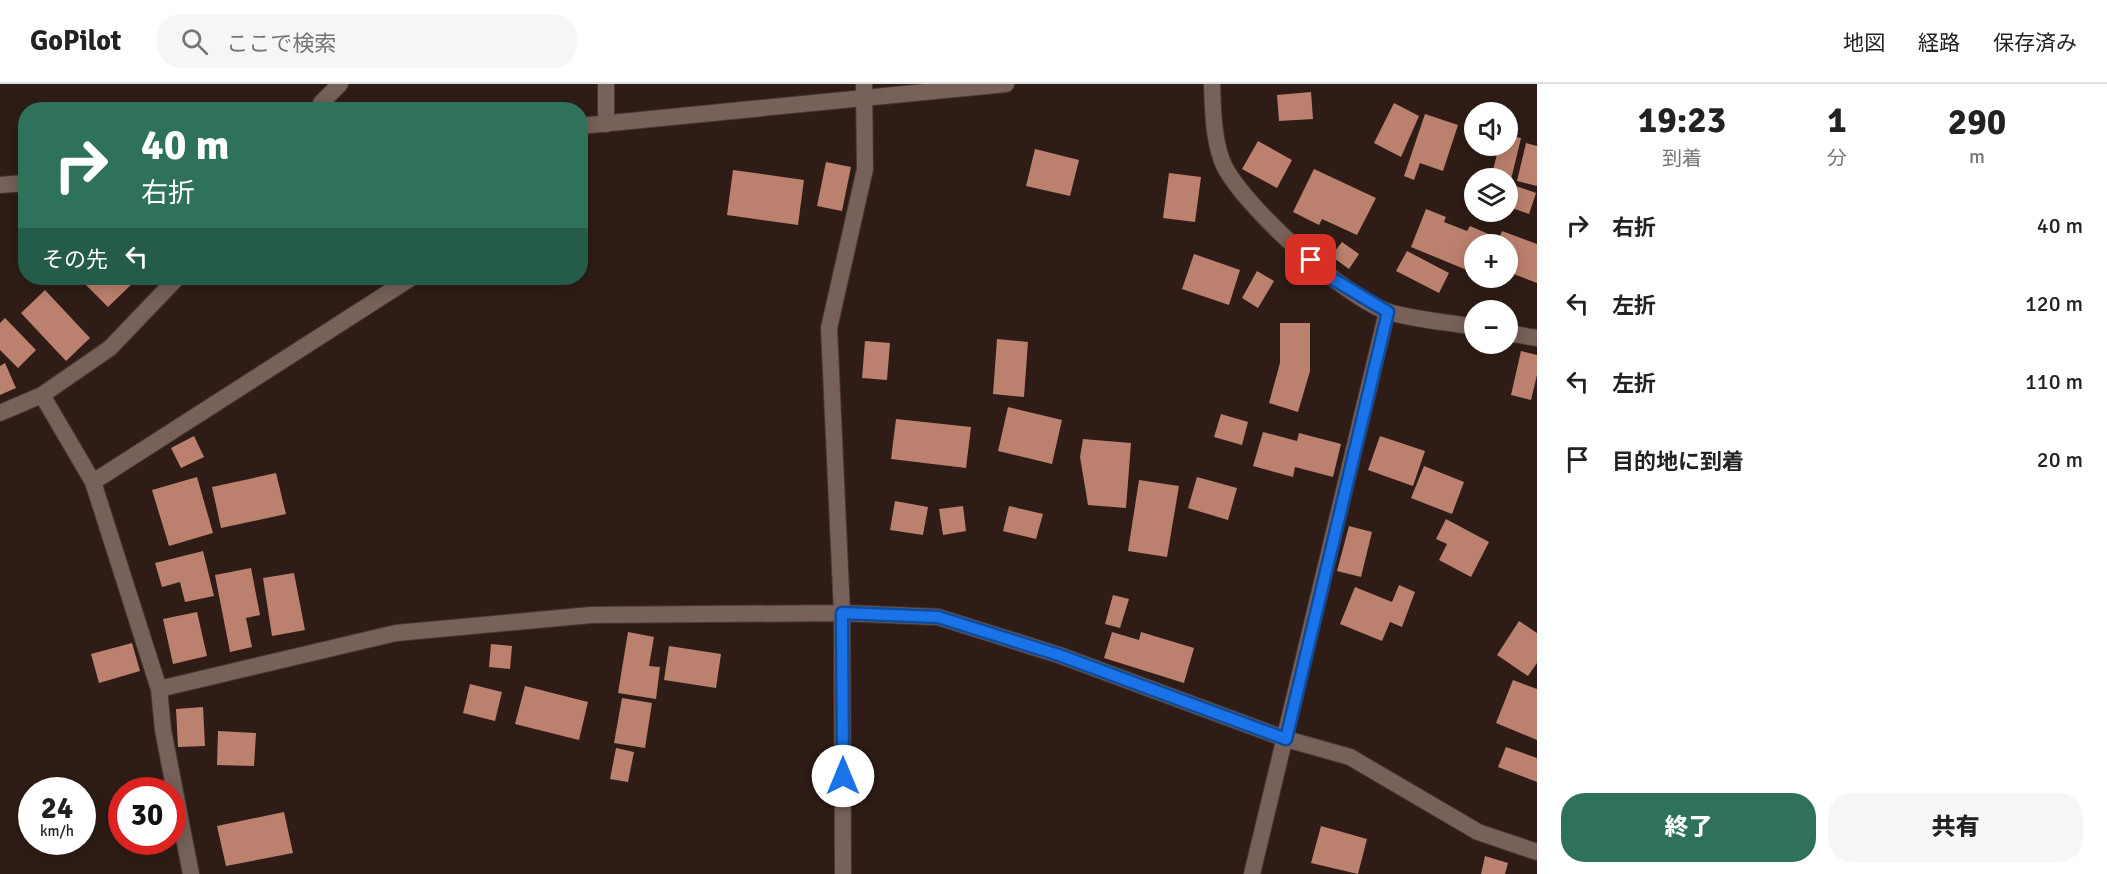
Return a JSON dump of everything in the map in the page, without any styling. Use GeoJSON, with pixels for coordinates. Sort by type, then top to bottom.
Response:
{"type":"FeatureCollection","features":[{"type":"Feature","properties":{"kind":"street"},"geometry":{"type":"LineString","coordinates":[[322,102],[339,84]]}},
{"type":"Feature","properties":{"kind":"street"},"geometry":{"type":"LineString","coordinates":[[606,84],[606,124]]}},
{"type":"Feature","properties":{"kind":"street"},"geometry":{"type":"LineString","coordinates":[[588,125],[865,91],[1006,84]]}},
{"type":"Feature","properties":{"kind":"street"},"geometry":{"type":"LineString","coordinates":[[1212,84],[1213,123],[1222,162],[1245,197],[1328,276],[1388,312],[1464,325]]}},
{"type":"Feature","properties":{"kind":"street"},"geometry":{"type":"LineString","coordinates":[[843,874],[842,613],[829,328],[866,169],[865,91]]}},
{"type":"Feature","properties":{"kind":"street"},"geometry":{"type":"LineString","coordinates":[[0,185],[18,184]]}},
{"type":"Feature","properties":{"kind":"street"},"geometry":{"type":"LineString","coordinates":[[0,413],[42,395],[110,348],[170,285]]}},
{"type":"Feature","properties":{"kind":"street"},"geometry":{"type":"LineString","coordinates":[[93,482],[400,285]]}},
{"type":"Feature","properties":{"kind":"street"},"geometry":{"type":"LineString","coordinates":[[1252,874],[1388,312]]}},
{"type":"Feature","properties":{"kind":"street"},"geometry":{"type":"LineString","coordinates":[[1518,335],[1537,338]]}},
{"type":"Feature","properties":{"kind":"street"},"geometry":{"type":"LineString","coordinates":[[42,395],[93,482],[159,688],[163,730],[191,874]]}},
{"type":"Feature","properties":{"kind":"street"},"geometry":{"type":"LineString","coordinates":[[159,688],[396,633],[591,615],[842,613],[938,617],[1059,655],[1286,739],[1350,758],[1478,832],[1537,852]]}},
{"type":"Feature","properties":{"kind":"building"},"geometry":{"type":"Polygon","coordinates":[[[1311,92],[1313,119],[1279,121],[1277,95],[1311,92]]]}},
{"type":"Feature","properties":{"kind":"building"},"geometry":{"type":"Polygon","coordinates":[[[1394,103],[1419,116],[1401,157],[1374,143],[1394,103]]]}},
{"type":"Feature","properties":{"kind":"building"},"geometry":{"type":"Polygon","coordinates":[[[1425,114],[1458,125],[1443,171],[1420,163],[1414,180],[1404,176],[1425,114]]]}},
{"type":"Feature","properties":{"kind":"building"},"geometry":{"type":"Polygon","coordinates":[[[1258,141],[1292,160],[1277,188],[1242,169],[1258,141]]]}},
{"type":"Feature","properties":{"kind":"building"},"geometry":{"type":"Polygon","coordinates":[[[1526,143],[1537,146],[1537,186],[1518,181],[1526,143]]]}},
{"type":"Feature","properties":{"kind":"building"},"geometry":{"type":"Polygon","coordinates":[[[1035,149],[1079,160],[1070,196],[1026,186],[1035,149]]]}},
{"type":"Feature","properties":{"kind":"building"},"geometry":{"type":"Polygon","coordinates":[[[1496,156],[1517,156],[1514,168],[1494,168],[1496,156]]]}},
{"type":"Feature","properties":{"kind":"building"},"geometry":{"type":"Polygon","coordinates":[[[826,162],[851,167],[842,211],[817,206],[826,162]]]}},
{"type":"Feature","properties":{"kind":"building"},"geometry":{"type":"Polygon","coordinates":[[[1314,169],[1376,198],[1357,235],[1322,219],[1319,225],[1293,212],[1314,169]]]}},
{"type":"Feature","properties":{"kind":"building"},"geometry":{"type":"Polygon","coordinates":[[[733,170],[804,180],[798,225],[727,215],[733,170]]]}},
{"type":"Feature","properties":{"kind":"building"},"geometry":{"type":"Polygon","coordinates":[[[1169,173],[1201,177],[1195,222],[1163,218],[1169,173]]]}},
{"type":"Feature","properties":{"kind":"building"},"geometry":{"type":"Polygon","coordinates":[[[1518,187],[1536,193],[1529,214],[1518,210],[1518,187]]]}},
{"type":"Feature","properties":{"kind":"building"},"geometry":{"type":"Polygon","coordinates":[[[1426,209],[1446,217],[1444,222],[1467,231],[1470,226],[1488,234],[1464,234],[1464,269],[1411,247],[1426,209]]]}},
{"type":"Feature","properties":{"kind":"building"},"geometry":{"type":"Polygon","coordinates":[[[1518,237],[1537,244],[1537,283],[1518,276],[1518,237]]]}},
{"type":"Feature","properties":{"kind":"building"},"geometry":{"type":"Polygon","coordinates":[[[1342,242],[1359,254],[1349,269],[1331,256],[1342,242]]]}},
{"type":"Feature","properties":{"kind":"building"},"geometry":{"type":"Polygon","coordinates":[[[1407,251],[1449,273],[1439,293],[1396,271],[1407,251]]]}},
{"type":"Feature","properties":{"kind":"building"},"geometry":{"type":"Polygon","coordinates":[[[1194,254],[1240,270],[1229,305],[1182,289],[1194,254]]]}},
{"type":"Feature","properties":{"kind":"building"},"geometry":{"type":"Polygon","coordinates":[[[1257,271],[1274,281],[1258,308],[1242,298],[1257,271]]]}},
{"type":"Feature","properties":{"kind":"building"},"geometry":{"type":"Polygon","coordinates":[[[86,285],[131,285],[108,307],[86,285]]]}},
{"type":"Feature","properties":{"kind":"building"},"geometry":{"type":"Polygon","coordinates":[[[45,290],[90,338],[66,361],[21,313],[45,290]]]}},
{"type":"Feature","properties":{"kind":"building"},"geometry":{"type":"Polygon","coordinates":[[[5,318],[36,350],[18,368],[0,350],[0,323],[5,318]]]}},
{"type":"Feature","properties":{"kind":"building"},"geometry":{"type":"Polygon","coordinates":[[[1280,323],[1310,323],[1310,371],[1298,412],[1269,403],[1280,363],[1280,323]]]}},
{"type":"Feature","properties":{"kind":"building"},"geometry":{"type":"Polygon","coordinates":[[[997,339],[1028,342],[1024,397],[993,394],[997,339]]]}},
{"type":"Feature","properties":{"kind":"building"},"geometry":{"type":"Polygon","coordinates":[[[865,341],[890,343],[887,380],[862,378],[865,341]]]}},
{"type":"Feature","properties":{"kind":"building"},"geometry":{"type":"Polygon","coordinates":[[[1521,351],[1537,355],[1537,375],[1531,400],[1511,395],[1521,351]]]}},
{"type":"Feature","properties":{"kind":"building"},"geometry":{"type":"Polygon","coordinates":[[[5,363],[16,388],[0,395],[0,366],[5,363]]]}},
{"type":"Feature","properties":{"kind":"building"},"geometry":{"type":"Polygon","coordinates":[[[1008,407],[1062,420],[1052,464],[998,451],[1008,407]]]}},
{"type":"Feature","properties":{"kind":"building"},"geometry":{"type":"Polygon","coordinates":[[[1221,414],[1248,422],[1242,445],[1214,437],[1221,414]]]}},
{"type":"Feature","properties":{"kind":"building"},"geometry":{"type":"Polygon","coordinates":[[[896,419],[971,427],[966,468],[891,459],[896,419]]]}},
{"type":"Feature","properties":{"kind":"building"},"geometry":{"type":"Polygon","coordinates":[[[1263,432],[1297,441],[1299,433],[1341,444],[1333,477],[1295,467],[1293,477],[1253,466],[1263,432]]]}},
{"type":"Feature","properties":{"kind":"building"},"geometry":{"type":"Polygon","coordinates":[[[194,436],[204,457],[181,468],[171,448],[194,436]]]}},
{"type":"Feature","properties":{"kind":"building"},"geometry":{"type":"Polygon","coordinates":[[[1380,436],[1425,451],[1413,486],[1368,470],[1380,436]]]}},
{"type":"Feature","properties":{"kind":"building"},"geometry":{"type":"Polygon","coordinates":[[[1083,439],[1131,443],[1126,508],[1088,505],[1080,457],[1083,439]]]}},
{"type":"Feature","properties":{"kind":"building"},"geometry":{"type":"Polygon","coordinates":[[[1424,466],[1464,482],[1452,514],[1411,498],[1424,466]]]}},
{"type":"Feature","properties":{"kind":"building"},"geometry":{"type":"Polygon","coordinates":[[[276,473],[286,514],[221,528],[212,487],[276,473]]]}},
{"type":"Feature","properties":{"kind":"building"},"geometry":{"type":"Polygon","coordinates":[[[197,477],[213,533],[169,546],[152,490],[197,477]]]}},
{"type":"Feature","properties":{"kind":"building"},"geometry":{"type":"Polygon","coordinates":[[[1197,477],[1237,488],[1228,520],[1188,508],[1197,477]]]}},
{"type":"Feature","properties":{"kind":"building"},"geometry":{"type":"Polygon","coordinates":[[[1139,480],[1179,486],[1167,557],[1128,551],[1139,480]]]}},
{"type":"Feature","properties":{"kind":"building"},"geometry":{"type":"Polygon","coordinates":[[[895,501],[928,507],[923,535],[890,530],[895,501]]]}},
{"type":"Feature","properties":{"kind":"building"},"geometry":{"type":"Polygon","coordinates":[[[963,506],[966,531],[943,535],[939,509],[963,506]]]}},
{"type":"Feature","properties":{"kind":"building"},"geometry":{"type":"Polygon","coordinates":[[[1009,506],[1043,514],[1036,539],[1003,531],[1009,506]]]}},
{"type":"Feature","properties":{"kind":"building"},"geometry":{"type":"Polygon","coordinates":[[[1446,519],[1489,542],[1471,577],[1439,560],[1447,544],[1436,539],[1446,519]]]}},
{"type":"Feature","properties":{"kind":"building"},"geometry":{"type":"Polygon","coordinates":[[[1349,526],[1372,532],[1361,577],[1337,571],[1349,526]]]}},
{"type":"Feature","properties":{"kind":"building"},"geometry":{"type":"Polygon","coordinates":[[[203,551],[214,596],[185,602],[180,582],[162,587],[155,563],[203,551]]]}},
{"type":"Feature","properties":{"kind":"building"},"geometry":{"type":"Polygon","coordinates":[[[251,568],[260,615],[246,618],[252,647],[230,652],[215,575],[251,568]]]}},
{"type":"Feature","properties":{"kind":"building"},"geometry":{"type":"Polygon","coordinates":[[[294,573],[305,630],[272,636],[263,578],[294,573]]]}},
{"type":"Feature","properties":{"kind":"building"},"geometry":{"type":"Polygon","coordinates":[[[1399,585],[1415,592],[1402,627],[1390,622],[1382,641],[1340,624],[1355,587],[1392,602],[1399,585]]]}},
{"type":"Feature","properties":{"kind":"building"},"geometry":{"type":"Polygon","coordinates":[[[1113,595],[1129,599],[1120,628],[1105,624],[1113,595]]]}},
{"type":"Feature","properties":{"kind":"building"},"geometry":{"type":"Polygon","coordinates":[[[197,612],[207,656],[173,664],[163,619],[197,612]]]}},
{"type":"Feature","properties":{"kind":"building"},"geometry":{"type":"Polygon","coordinates":[[[1519,621],[1537,633],[1537,663],[1528,676],[1497,655],[1519,621]]]}},
{"type":"Feature","properties":{"kind":"building"},"geometry":{"type":"Polygon","coordinates":[[[628,632],[654,637],[649,666],[660,667],[656,699],[618,693],[628,632]]]}},
{"type":"Feature","properties":{"kind":"building"},"geometry":{"type":"Polygon","coordinates":[[[1112,632],[1139,640],[1141,632],[1194,648],[1184,683],[1104,658],[1112,632]]]}},
{"type":"Feature","properties":{"kind":"building"},"geometry":{"type":"Polygon","coordinates":[[[132,643],[140,671],[99,683],[91,654],[132,643]]]}},
{"type":"Feature","properties":{"kind":"building"},"geometry":{"type":"Polygon","coordinates":[[[491,644],[512,646],[510,669],[489,667],[491,644]]]}},
{"type":"Feature","properties":{"kind":"building"},"geometry":{"type":"Polygon","coordinates":[[[669,646],[721,654],[716,688],[664,680],[669,646]]]}},
{"type":"Feature","properties":{"kind":"building"},"geometry":{"type":"Polygon","coordinates":[[[1513,680],[1537,689],[1537,740],[1496,723],[1513,680]]]}},
{"type":"Feature","properties":{"kind":"building"},"geometry":{"type":"Polygon","coordinates":[[[470,684],[502,692],[495,721],[463,713],[470,684]]]}},
{"type":"Feature","properties":{"kind":"building"},"geometry":{"type":"Polygon","coordinates":[[[525,686],[588,702],[579,740],[515,724],[525,686]]]}},
{"type":"Feature","properties":{"kind":"building"},"geometry":{"type":"Polygon","coordinates":[[[622,698],[652,703],[645,748],[614,743],[622,698]]]}},
{"type":"Feature","properties":{"kind":"building"},"geometry":{"type":"Polygon","coordinates":[[[203,707],[205,746],[178,747],[176,709],[203,707]]]}},
{"type":"Feature","properties":{"kind":"building"},"geometry":{"type":"Polygon","coordinates":[[[218,731],[256,733],[254,766],[217,765],[218,731]]]}},
{"type":"Feature","properties":{"kind":"building"},"geometry":{"type":"Polygon","coordinates":[[[1506,747],[1537,758],[1537,782],[1498,767],[1506,747]]]}},
{"type":"Feature","properties":{"kind":"building"},"geometry":{"type":"Polygon","coordinates":[[[616,748],[634,752],[628,782],[610,779],[616,748]]]}},
{"type":"Feature","properties":{"kind":"building"},"geometry":{"type":"Polygon","coordinates":[[[284,812],[293,853],[226,866],[217,826],[284,812]]]}},
{"type":"Feature","properties":{"kind":"building"},"geometry":{"type":"Polygon","coordinates":[[[1321,826],[1367,839],[1358,874],[1311,863],[1321,826]]]}},
{"type":"Feature","properties":{"kind":"building"},"geometry":{"type":"Polygon","coordinates":[[[1485,856],[1508,863],[1505,874],[1481,874],[1485,856]]]}},
{"type":"Feature","properties":{"kind":"route"},"geometry":{"type":"LineString","coordinates":[[843,776],[842,613],[938,617],[1059,655],[1286,739],[1388,312],[1328,276],[1311,260]]}}]}
